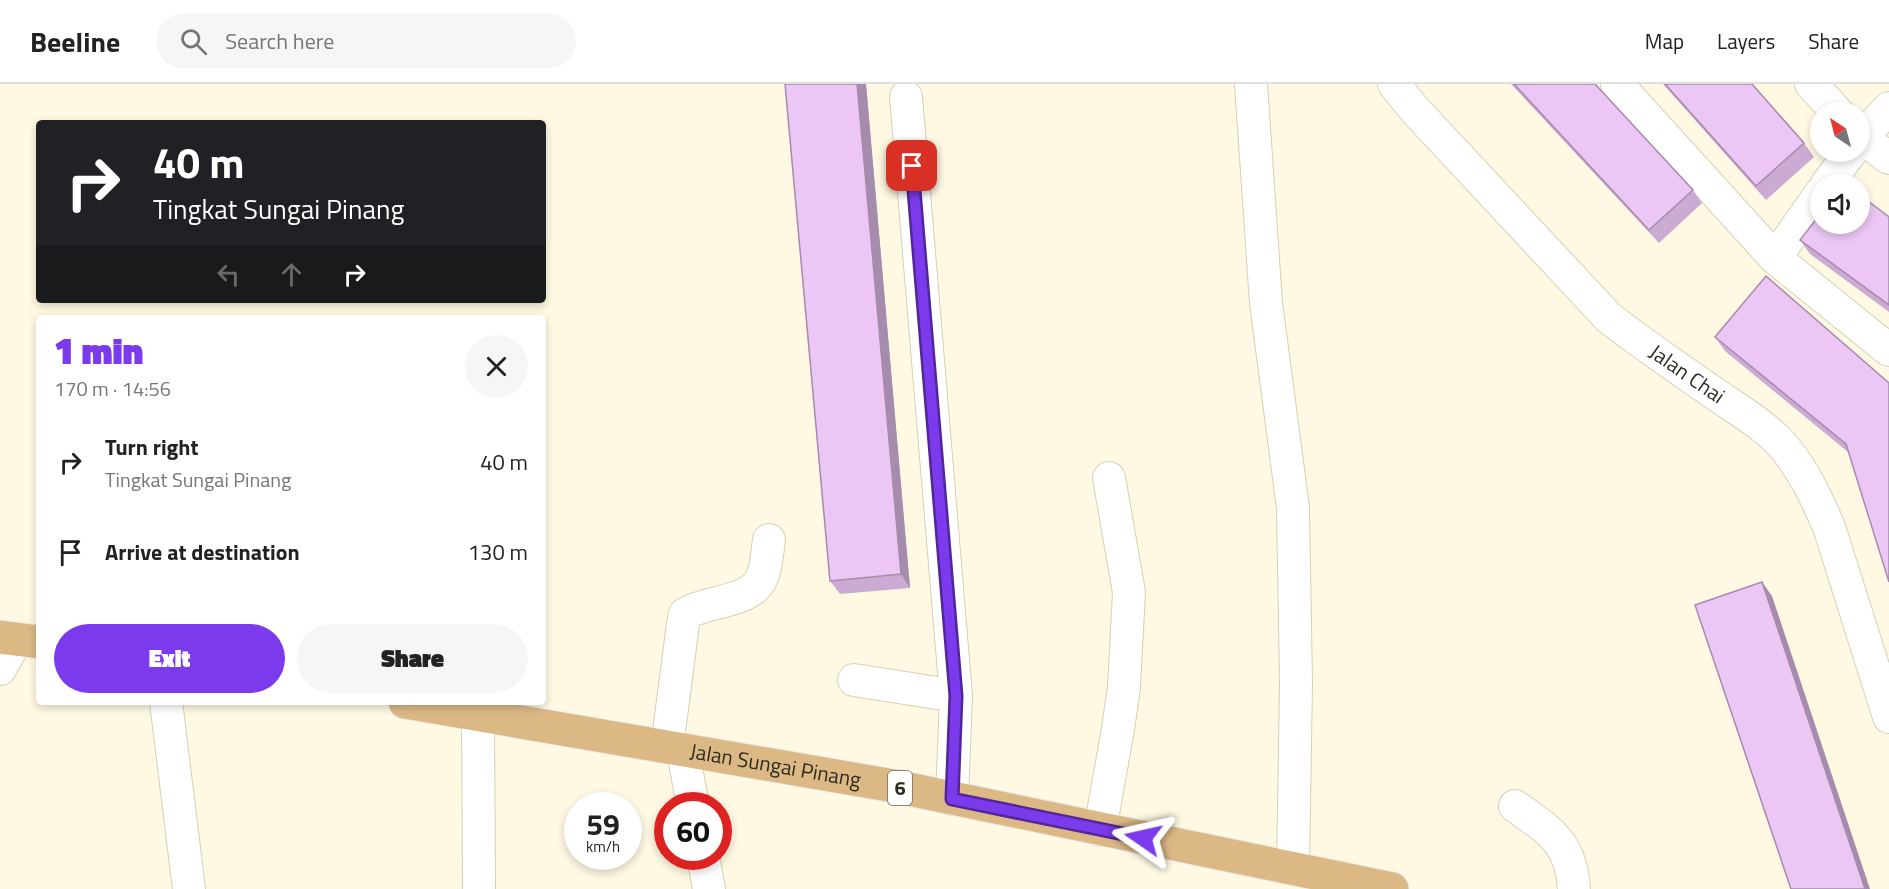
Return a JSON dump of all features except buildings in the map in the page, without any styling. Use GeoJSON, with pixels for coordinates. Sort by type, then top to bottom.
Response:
{"type":"FeatureCollection","features":[{"type":"Feature","properties":{"kind":"main road","name":"Jalan Sungai Pinang"},"geometry":{"type":"LineString","coordinates":[[422,705],[894,786],[1392,889]]}},
{"type":"Feature","properties":{"kind":"street"},"geometry":{"type":"LineString","coordinates":[[1251,84],[1266,303],[1293,508],[1296,682],[1293,869]]}},
{"type":"Feature","properties":{"kind":"street","name":"Jalan Chai"},"geometry":{"type":"LineString","coordinates":[[1394,84],[1414,109],[1609,318],[1758,424],[1783,446],[1804,476],[1829,527],[1889,717]]}},
{"type":"Feature","properties":{"kind":"street"},"geometry":{"type":"LineString","coordinates":[[1617,84],[1774,258],[1889,350]]}},
{"type":"Feature","properties":{"kind":"street"},"geometry":{"type":"LineString","coordinates":[[1811,84],[1828,102]]}},
{"type":"Feature","properties":{"kind":"street"},"geometry":{"type":"LineString","coordinates":[[906,97],[956,696],[952,799]]}},
{"type":"Feature","properties":{"kind":"street"},"geometry":{"type":"LineString","coordinates":[[1870,128],[1889,108]]}},
{"type":"Feature","properties":{"kind":"street"},"geometry":{"type":"LineString","coordinates":[[1870,145],[1889,158]]}},
{"type":"Feature","properties":{"kind":"street"},"geometry":{"type":"LineString","coordinates":[[1774,258],[1810,208]]}},
{"type":"Feature","properties":{"kind":"street"},"geometry":{"type":"LineString","coordinates":[[1100,830],[1124,687],[1129,592],[1109,478]]}},
{"type":"Feature","properties":{"kind":"street"},"geometry":{"type":"LineString","coordinates":[[689,792],[675,749],[682,624],[685,614],[695,608],[748,594],[759,584],[763,575],[769,540]]}},
{"type":"Feature","properties":{"kind":"street"},"geometry":{"type":"LineString","coordinates":[[0,669],[19,640]]}},
{"type":"Feature","properties":{"kind":"street"},"geometry":{"type":"LineString","coordinates":[[854,680],[956,696]]}},
{"type":"Feature","properties":{"kind":"street"},"geometry":{"type":"LineString","coordinates":[[166,705],[189,889]]}},
{"type":"Feature","properties":{"kind":"street"},"geometry":{"type":"LineString","coordinates":[[478,715],[479,889]]}},
{"type":"Feature","properties":{"kind":"street"},"geometry":{"type":"LineString","coordinates":[[1515,806],[1544,826],[1568,854],[1573,871],[1574,889]]}},
{"type":"Feature","properties":{"kind":"street"},"geometry":{"type":"LineString","coordinates":[[706,870],[709,889]]}},
{"type":"Feature","properties":{"kind":"route"},"geometry":{"type":"LineString","coordinates":[[912,166],[956,696],[952,799],[1143,838]]}}]}
